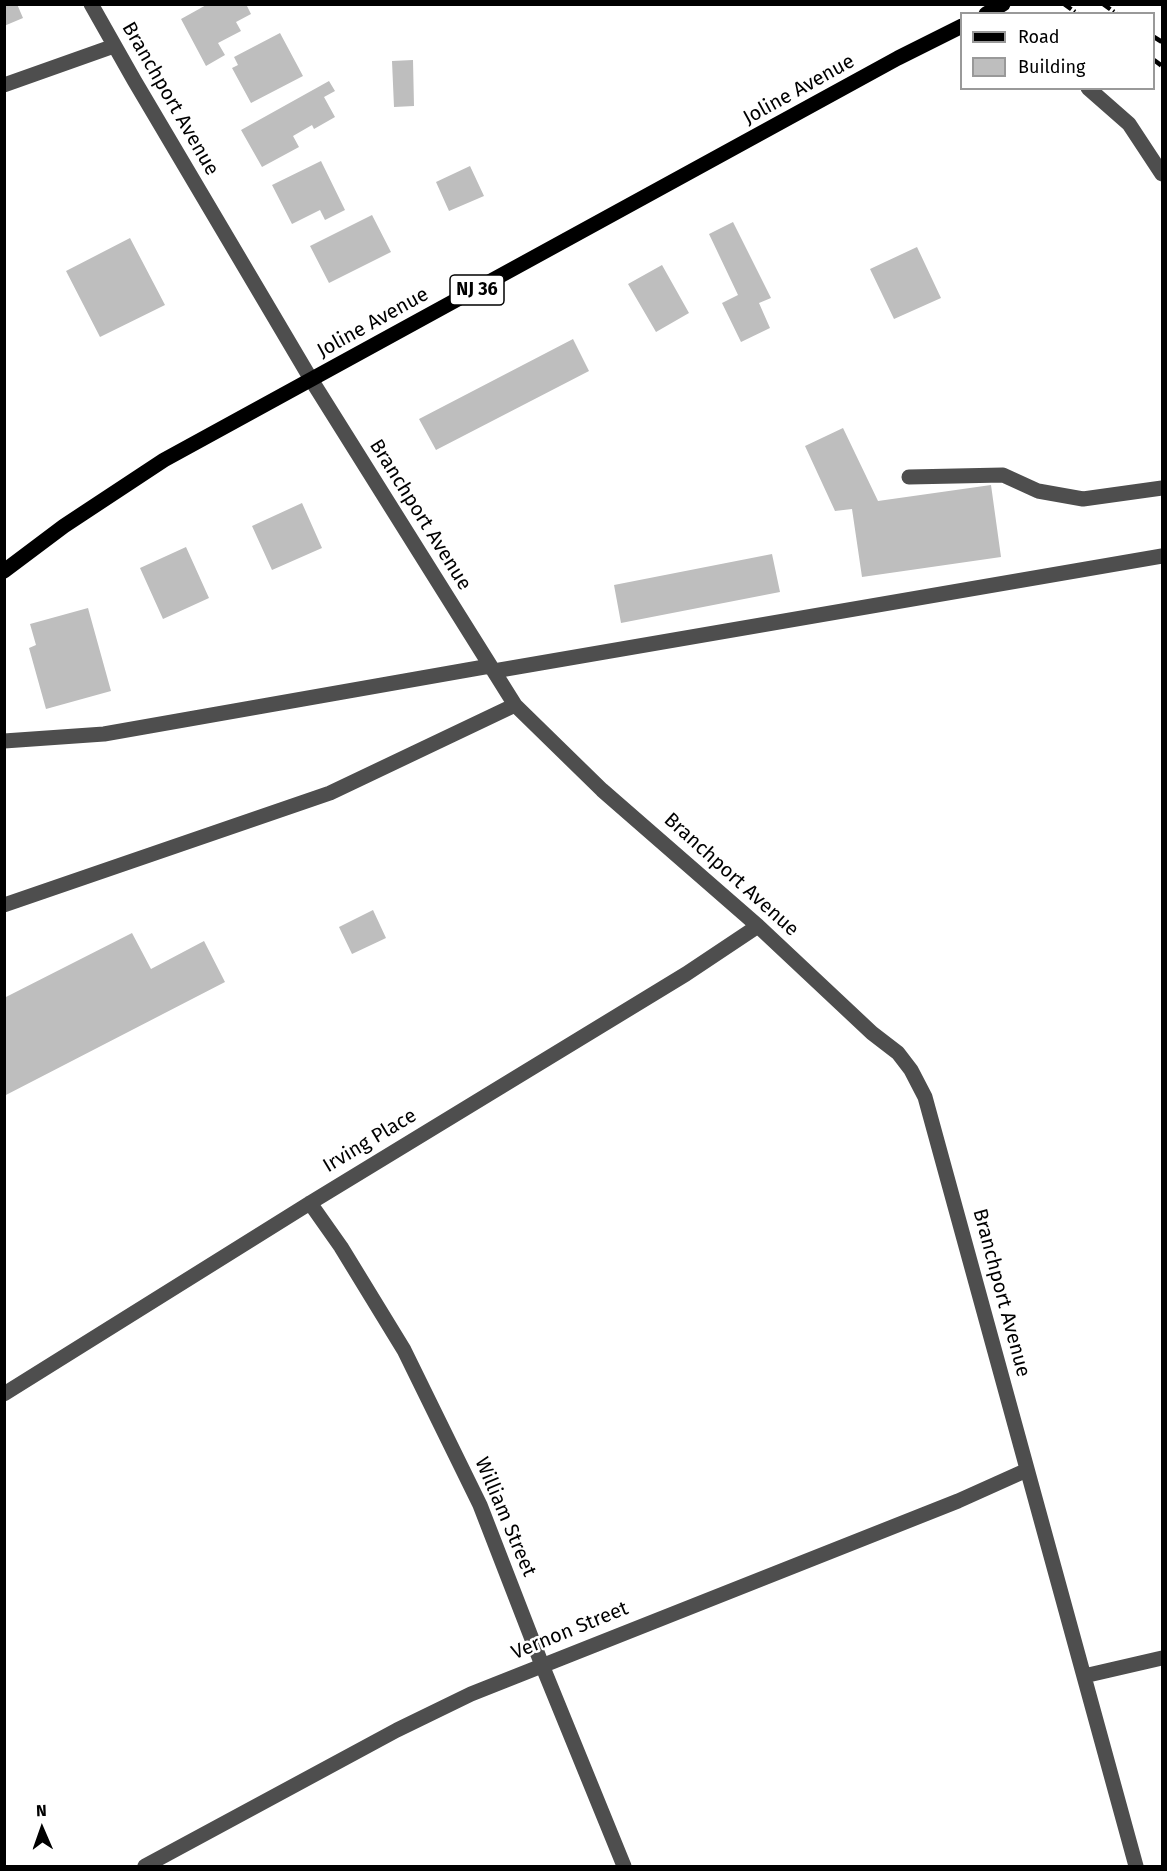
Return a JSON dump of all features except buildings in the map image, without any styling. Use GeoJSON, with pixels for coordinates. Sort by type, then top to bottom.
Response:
{"type":"FeatureCollection","features":[{"type":"Feature","properties":{"kind":"main road"},"geometry":{"type":"LineString","coordinates":[[989,12],[1003,4]]}},
{"type":"Feature","properties":{"kind":"main road","name":"Joline Avenue"},"geometry":{"type":"LineString","coordinates":[[4,571],[64,525],[164,460],[312,381],[898,58],[960,27]]}},
{"type":"Feature","properties":{"kind":"street","name":"Branchport Avenue"},"geometry":{"type":"LineString","coordinates":[[91,4],[312,381],[515,705],[602,790],[758,926],[872,1033],[898,1053],[911,1070],[926,1097],[1136,1866]]}},
{"type":"Feature","properties":{"kind":"street"},"geometry":{"type":"LineString","coordinates":[[4,85],[114,46]]}},
{"type":"Feature","properties":{"kind":"street"},"geometry":{"type":"LineString","coordinates":[[1090,90],[1129,124],[1162,174]]}},
{"type":"Feature","properties":{"kind":"street"},"geometry":{"type":"LineString","coordinates":[[909,477],[1004,475],[1038,491],[1083,499],[1162,488]]}},
{"type":"Feature","properties":{"kind":"street"},"geometry":{"type":"LineString","coordinates":[[4,726],[10,741],[104,734],[1162,556]]}},
{"type":"Feature","properties":{"kind":"street"},"geometry":{"type":"LineString","coordinates":[[4,905],[330,793],[515,705]]}},
{"type":"Feature","properties":{"kind":"street","name":"Irving Place"},"geometry":{"type":"LineString","coordinates":[[4,1394],[310,1203],[686,974],[758,926]]}},
{"type":"Feature","properties":{"kind":"street","name":"William Street"},"geometry":{"type":"LineString","coordinates":[[310,1203],[341,1247],[404,1350],[480,1505],[624,1866]]}},
{"type":"Feature","properties":{"kind":"street","name":"Vernon Street"},"geometry":{"type":"LineString","coordinates":[[145,1866],[397,1730],[471,1694],[958,1501],[1027,1470]]}},
{"type":"Feature","properties":{"kind":"street"},"geometry":{"type":"LineString","coordinates":[[1084,1676],[1162,1658]]}},
{"type":"Feature","properties":{"kind":"railway"},"geometry":{"type":"LineString","coordinates":[[1064,4],[1075,12]]}},
{"type":"Feature","properties":{"kind":"railway"},"geometry":{"type":"LineString","coordinates":[[1103,4],[1114,12]]}},
{"type":"Feature","properties":{"kind":"railway"},"geometry":{"type":"LineString","coordinates":[[1155,38],[1162,42]]}},
{"type":"Feature","properties":{"kind":"railway"},"geometry":{"type":"LineString","coordinates":[[1155,61],[1162,66]]}}]}
